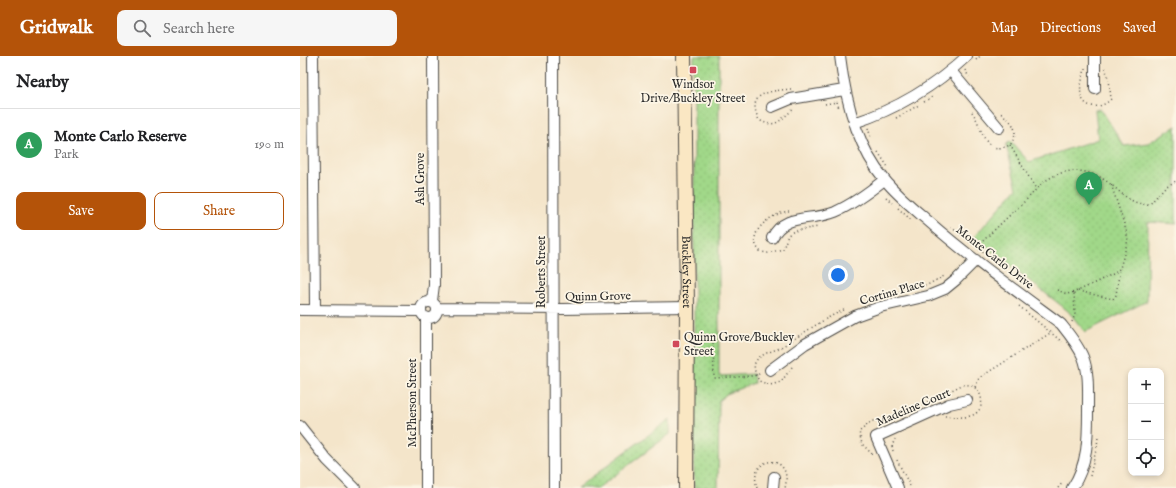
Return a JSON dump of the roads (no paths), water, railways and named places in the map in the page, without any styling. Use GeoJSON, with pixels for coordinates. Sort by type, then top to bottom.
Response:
{"type":"FeatureCollection","features":[{"type":"Feature","properties":{"kind":"main road","name":"Buckley Street"},"geometry":{"type":"LineString","coordinates":[[684,56],[687,307],[686,488]]}},
{"type":"Feature","properties":{"kind":"street"},"geometry":{"type":"LineString","coordinates":[[313,56],[315,310]]}},
{"type":"Feature","properties":{"kind":"street","name":"Ash Grove"},"geometry":{"type":"LineString","coordinates":[[434,56],[435,305]]}},
{"type":"Feature","properties":{"kind":"street","name":"Roberts Street"},"geometry":{"type":"LineString","coordinates":[[553,56],[554,488]]}},
{"type":"Feature","properties":{"kind":"street","name":"Monte Carlo Drive"},"geometry":{"type":"LineString","coordinates":[[840,56],[844,90],[854,123],[880,183],[976,260],[1060,324],[1073,339],[1087,369],[1088,442],[1085,462],[1079,479],[1072,488]]}},
{"type":"Feature","properties":{"kind":"street"},"geometry":{"type":"LineString","coordinates":[[854,123],[885,112],[910,100],[951,71],[967,56]]}},
{"type":"Feature","properties":{"kind":"street"},"geometry":{"type":"LineString","coordinates":[[1095,56],[1096,89]]}},
{"type":"Feature","properties":{"kind":"street"},"geometry":{"type":"LineString","coordinates":[[951,71],[999,128]]}},
{"type":"Feature","properties":{"kind":"street"},"geometry":{"type":"LineString","coordinates":[[772,107],[791,99],[844,90]]}},
{"type":"Feature","properties":{"kind":"street"},"geometry":{"type":"LineString","coordinates":[[772,238],[777,228],[786,223],[833,213],[848,206],[880,183]]}},
{"type":"Feature","properties":{"kind":"street","name":"Cortina Place"},"geometry":{"type":"LineString","coordinates":[[770,370],[805,344],[855,316],[880,307],[928,296],[944,289],[956,280],[976,260]]}},
{"type":"Feature","properties":{"kind":"street"},"geometry":{"type":"LineString","coordinates":[[300,310],[423,314],[433,317],[437,313],[435,305],[423,304],[423,314]]}},
{"type":"Feature","properties":{"kind":"street","name":"Quinn Grove"},"geometry":{"type":"LineString","coordinates":[[435,305],[554,309],[687,307]]}},
{"type":"Feature","properties":{"kind":"street","name":"McPherson Street"},"geometry":{"type":"LineString","coordinates":[[423,314],[426,488]]}},
{"type":"Feature","properties":{"kind":"street","name":"Madeline Court"},"geometry":{"type":"LineString","coordinates":[[898,488],[876,437],[943,406],[967,400]]}},
{"type":"Feature","properties":{"kind":"street"},"geometry":{"type":"LineString","coordinates":[[300,426],[327,460],[355,488]]}},
{"type":"Feature","properties":{"kind":"street"},"geometry":{"type":"LineString","coordinates":[[773,488],[774,477]]}},
{"type":"Feature","properties":{"kind":"place","name":"Windsor Drive/Buckley Street"},"geometry":{"type":"Point","coordinates":[693,70]}},
{"type":"Feature","properties":{"kind":"place","name":"Monte Carlo Reserve"},"geometry":{"type":"Point","coordinates":[1089,205]}},
{"type":"Feature","properties":{"kind":"place","name":"Quinn Grove/Buckley Street"},"geometry":{"type":"Point","coordinates":[676,344]}}]}
